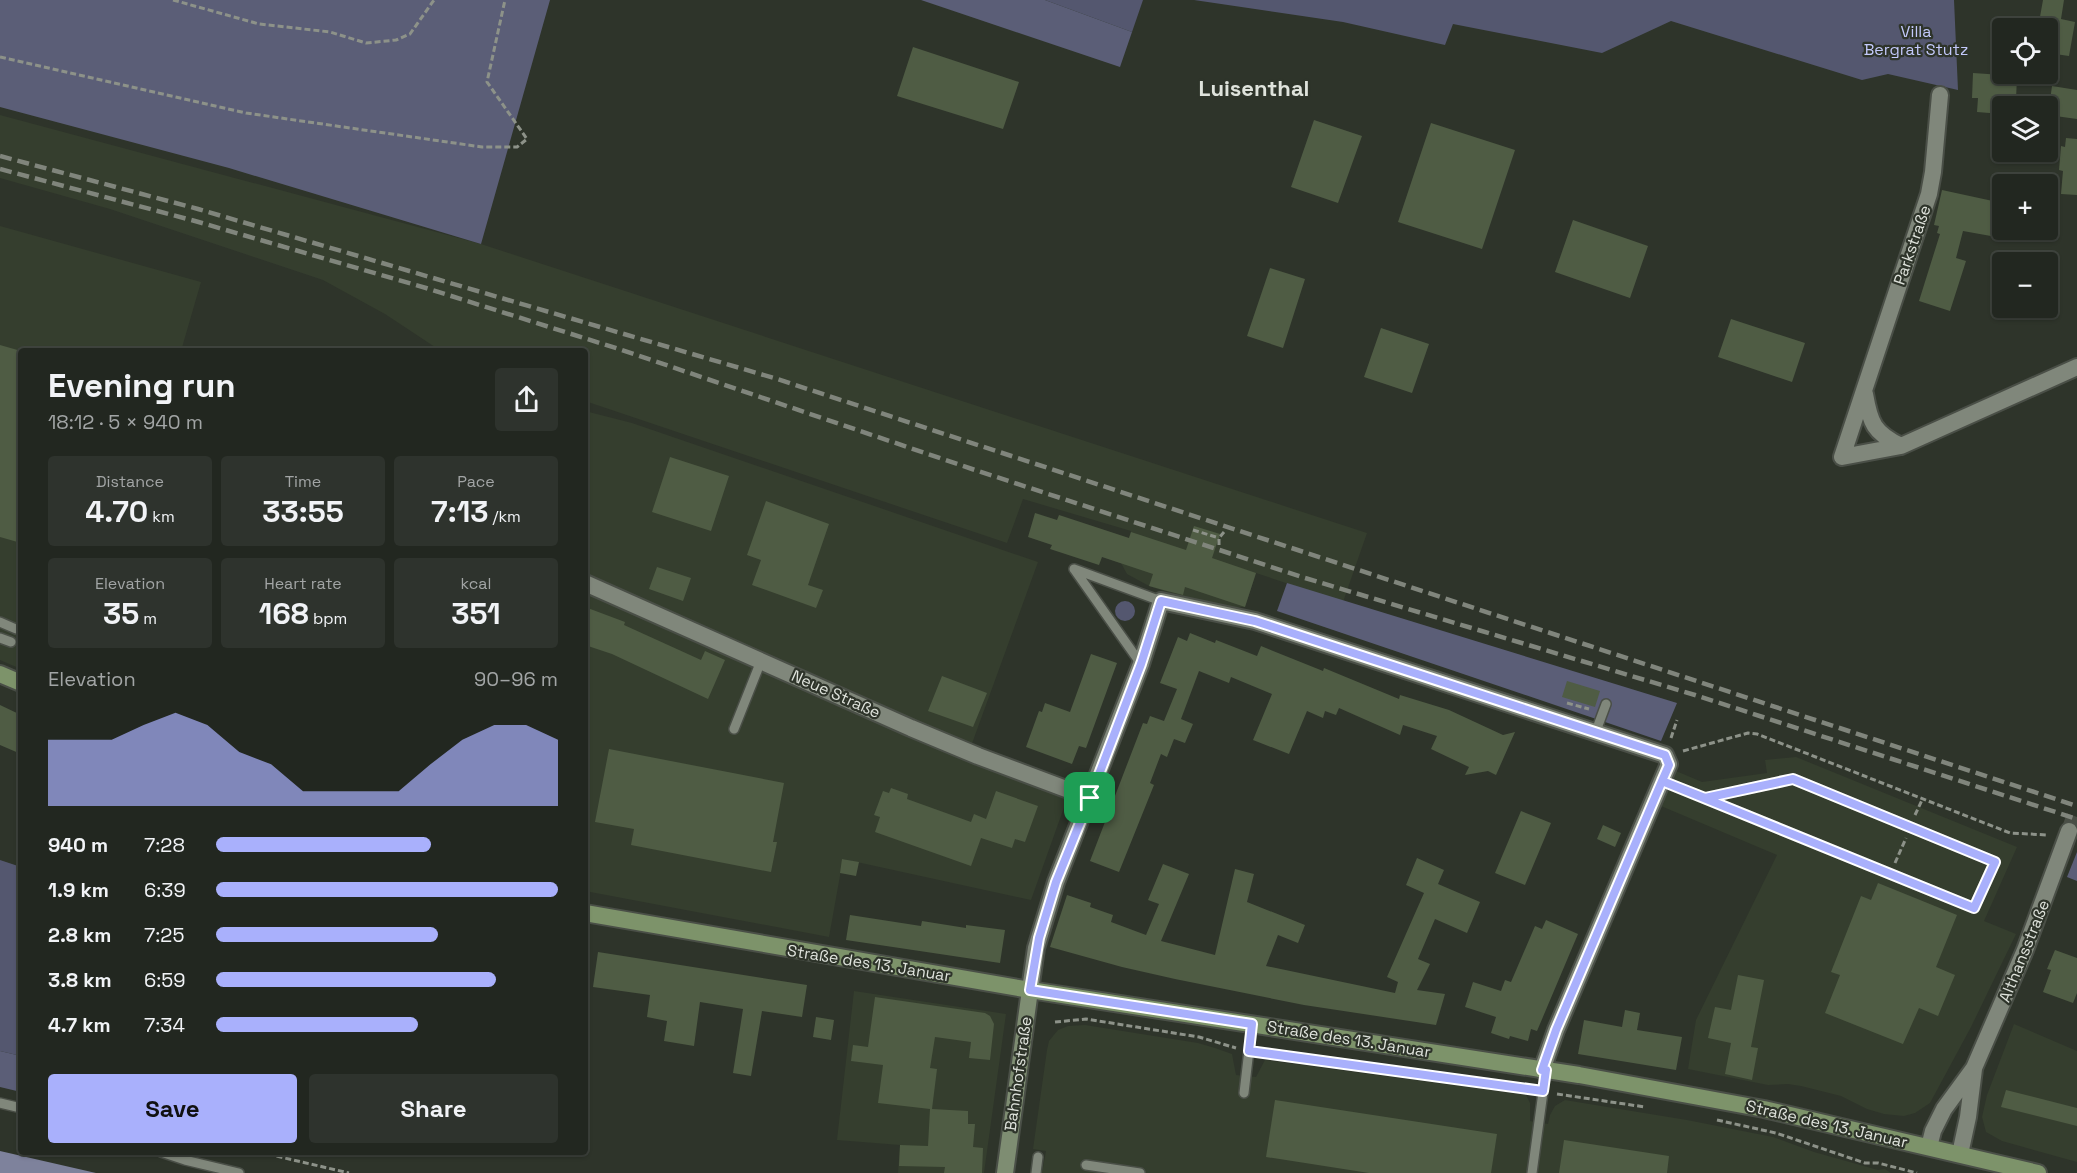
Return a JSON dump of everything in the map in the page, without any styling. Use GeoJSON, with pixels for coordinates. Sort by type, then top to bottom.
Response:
{"type":"FeatureCollection","features":[{"type":"Feature","properties":{"kind":"main road"},"geometry":{"type":"LineString","coordinates":[[0,674],[18,682]]}},
{"type":"Feature","properties":{"kind":"main road","name":"Straße des 13. Januar"},"geometry":{"type":"LineString","coordinates":[[588,914],[1030,990],[1544,1070],[1764,1109],[2038,1173]]}},
{"type":"Feature","properties":{"kind":"main road","name":"Bahnhofstraße"},"geometry":{"type":"LineString","coordinates":[[1005,1173],[1030,990]]}},
{"type":"Feature","properties":{"kind":"street","name":"Parkstraße"},"geometry":{"type":"LineString","coordinates":[[1940,95],[1934,172],[1929,194],[1842,457],[1900,446],[2077,367]]}},
{"type":"Feature","properties":{"kind":"street"},"geometry":{"type":"LineString","coordinates":[[1864,390],[1868,412],[1874,427],[1884,438],[1900,446]]}},
{"type":"Feature","properties":{"kind":"street","name":"Neue Straße"},"geometry":{"type":"LineString","coordinates":[[588,584],[959,748],[1090,798]]}},
{"type":"Feature","properties":{"kind":"street"},"geometry":{"type":"LineString","coordinates":[[1161,601],[1255,621],[1665,755],[1669,765],[1556,1030],[1544,1070]]}},
{"type":"Feature","properties":{"kind":"street","name":"Bahnhofstraße"},"geometry":{"type":"LineString","coordinates":[[1030,990],[1036,948],[1056,882],[1141,664],[1161,601]]}},
{"type":"Feature","properties":{"kind":"street","name":"Althansstraße"},"geometry":{"type":"LineString","coordinates":[[1929,1147],[1933,1131],[1944,1109],[1974,1068],[2025,951],[2068,836]]}},
{"type":"Feature","properties":{"kind":"street","name":"Althansstraße"},"geometry":{"type":"LineString","coordinates":[[1960,1154],[1968,1117],[1974,1068]]}},
{"type":"Feature","properties":{"kind":"lane"},"geometry":{"type":"LineString","coordinates":[[1141,664],[1074,569],[1161,601]]}},
{"type":"Feature","properties":{"kind":"lane"},"geometry":{"type":"LineString","coordinates":[[0,622],[16,629]]}},
{"type":"Feature","properties":{"kind":"lane"},"geometry":{"type":"LineString","coordinates":[[0,638],[11,642]]}},
{"type":"Feature","properties":{"kind":"lane"},"geometry":{"type":"LineString","coordinates":[[734,729],[761,661]]}},
{"type":"Feature","properties":{"kind":"lane"},"geometry":{"type":"LineString","coordinates":[[1596,732],[1604,708]]}},
{"type":"Feature","properties":{"kind":"lane"},"geometry":{"type":"LineString","coordinates":[[1662,781],[1974,908],[1995,862],[1793,779],[1705,798]]}},
{"type":"Feature","properties":{"kind":"lane"},"geometry":{"type":"LineString","coordinates":[[1244,1093],[1252,1024]]}},
{"type":"Feature","properties":{"kind":"lane"},"geometry":{"type":"LineString","coordinates":[[1532,1173],[1544,1070]]}},
{"type":"Feature","properties":{"kind":"lane"},"geometry":{"type":"LineString","coordinates":[[0,1103],[18,1107]]}},
{"type":"Feature","properties":{"kind":"lane"},"geometry":{"type":"LineString","coordinates":[[170,1155],[239,1173]]}},
{"type":"Feature","properties":{"kind":"lane"},"geometry":{"type":"LineString","coordinates":[[1036,1173],[1038,1157]]}},
{"type":"Feature","properties":{"kind":"lane"},"geometry":{"type":"LineString","coordinates":[[1086,1165],[1140,1173]]}},
{"type":"Feature","properties":{"kind":"path"},"geometry":{"type":"LineString","coordinates":[[173,0],[259,24],[330,32],[366,43],[396,40],[410,34],[434,0]]}},
{"type":"Feature","properties":{"kind":"path"},"geometry":{"type":"LineString","coordinates":[[0,57],[246,113],[482,147],[517,147],[527,139],[487,82],[505,0]]}},
{"type":"Feature","properties":{"kind":"path"},"geometry":{"type":"LineString","coordinates":[[1193,530],[1219,538]]}},
{"type":"Feature","properties":{"kind":"path"},"geometry":{"type":"LineString","coordinates":[[1220,545],[1219,538],[1224,532]]}},
{"type":"Feature","properties":{"kind":"path"},"geometry":{"type":"LineString","coordinates":[[1564,702],[1604,708]]}},
{"type":"Feature","properties":{"kind":"path"},"geometry":{"type":"LineString","coordinates":[[1665,755],[1692,750],[1748,733],[1757,734],[2010,833],[2068,836]]}},
{"type":"Feature","properties":{"kind":"path"},"geometry":{"type":"LineString","coordinates":[[1055,1022],[1086,1019],[1199,1036],[1249,1051],[1646,1107]]}},
{"type":"Feature","properties":{"kind":"path"},"geometry":{"type":"LineString","coordinates":[[1711,1119],[1776,1133],[1865,1163],[1878,1163],[1917,1173]]}},
{"type":"Feature","properties":{"kind":"path"},"geometry":{"type":"LineString","coordinates":[[271,1155],[349,1173]]}},
{"type":"Feature","properties":{"kind":"shaded area"},"geometry":{"type":"Polygon","coordinates":[[[0,0],[550,0],[481,244],[229,168],[0,107],[0,0]]]}},
{"type":"Feature","properties":{"kind":"shaded area"},"geometry":{"type":"Polygon","coordinates":[[[921,0],[1045,0],[1132,32],[1120,67],[921,0]]]}},
{"type":"Feature","properties":{"kind":"shaded area"},"geometry":{"type":"Polygon","coordinates":[[[0,115],[481,244],[1367,533],[1343,602],[1256,573],[1245,607],[1232,607],[1182,597],[1149,586],[1127,574],[1121,563],[1131,531],[1023,499],[1007,543],[588,402],[588,348],[436,348],[385,314],[323,280],[110,209],[0,178],[0,115]]]}},
{"type":"Feature","properties":{"kind":"shaded area"},"geometry":{"type":"Polygon","coordinates":[[[0,226],[201,282],[182,348],[18,348],[18,668],[0,660],[0,226]]]}},
{"type":"Feature","properties":{"kind":"shaded area"},"geometry":{"type":"Polygon","coordinates":[[[588,412],[632,423],[1038,562],[966,760],[1067,799],[1031,900],[843,859],[829,937],[588,892],[588,412]]]}},
{"type":"Feature","properties":{"kind":"shaded area"},"geometry":{"type":"Polygon","coordinates":[[[1287,583],[1677,703],[1661,741],[1277,611],[1287,583]]]}},
{"type":"Feature","properties":{"kind":"shaded area"},"geometry":{"type":"Polygon","coordinates":[[[1796,757],[2017,847],[1984,921],[2016,934],[1971,1027],[1930,1103],[1915,1113],[1904,1116],[1884,1114],[1867,1109],[1841,1096],[1801,1086],[1768,1085],[1688,1069],[1696,1020],[1777,855],[1661,806],[1676,771],[1702,782],[1767,773],[1765,760],[1796,757]]]}},
{"type":"Feature","properties":{"kind":"shaded area"},"geometry":{"type":"Polygon","coordinates":[[[2077,852],[2077,881],[2067,877],[2077,852]]]}},
{"type":"Feature","properties":{"kind":"shaded area"},"geometry":{"type":"Polygon","coordinates":[[[854,991],[1006,1014],[984,1173],[898,1173],[900,1145],[837,1140],[854,991]]]}},
{"type":"Feature","properties":{"kind":"shaded area"},"geometry":{"type":"Polygon","coordinates":[[[2014,1024],[2077,1051],[2077,1162],[2002,1141],[1986,1132],[1982,1117],[1987,1095],[2014,1024]]]}},
{"type":"Feature","properties":{"kind":"shaded area"},"geometry":{"type":"Polygon","coordinates":[[[1085,1025],[1198,1043],[1215,1048],[1232,1054],[1236,1075],[1256,1077],[1265,1060],[1526,1095],[1530,1103],[1530,1121],[1548,1124],[1555,1106],[1565,1100],[1773,1137],[1814,1152],[1878,1170],[1885,1169],[1891,1173],[1042,1173],[1046,1151],[1033,1149],[1049,1041],[1058,1030],[1068,1026],[1085,1025]]]}},
{"type":"Feature","properties":{"kind":"shaded area"},"geometry":{"type":"Polygon","coordinates":[[[0,1051],[18,1055],[18,1091],[0,1087],[0,1051]]]}},
{"type":"Feature","properties":{"kind":"shaded area"},"geometry":{"type":"Polygon","coordinates":[[[0,1151],[96,1173],[0,1173],[0,1151]]]}},
{"type":"Feature","properties":{"kind":"green space"},"geometry":{"type":"Polygon","coordinates":[[[1045,0],[1143,0],[1132,32],[1045,0]]]}},
{"type":"Feature","properties":{"kind":"green space","name":"Villa Bergrat Stutz"},"geometry":{"type":"Polygon","coordinates":[[[1194,0],[1954,0],[1958,90],[1888,74],[1862,80],[1671,21],[1602,53],[1453,24],[1445,45],[1343,22],[1194,0]]]}},
{"type":"Feature","properties":{"kind":"green space"},"geometry":{"type":"Polygon","coordinates":[[[1125,601],[1132,604],[1135,611],[1132,618],[1125,621],[1118,618],[1115,611],[1118,604],[1125,601]]]}},
{"type":"Feature","properties":{"kind":"green space"},"geometry":{"type":"Polygon","coordinates":[[[0,860],[18,866],[18,1055],[0,1051],[0,860]]]}},
{"type":"Feature","properties":{"kind":"building"},"geometry":{"type":"Polygon","coordinates":[[[2043,0],[2064,0],[2061,19],[2075,22],[2069,56],[2058,54],[2058,18],[2040,18],[2043,0]]]}},
{"type":"Feature","properties":{"kind":"building"},"geometry":{"type":"Polygon","coordinates":[[[913,47],[1019,82],[1003,129],[897,96],[913,47]]]}},
{"type":"Feature","properties":{"kind":"building"},"geometry":{"type":"Polygon","coordinates":[[[1973,73],[1992,74],[1992,84],[2017,84],[2016,96],[1992,96],[1992,113],[1977,112],[1978,98],[1972,98],[1973,73]]]}},
{"type":"Feature","properties":{"kind":"building"},"geometry":{"type":"Polygon","coordinates":[[[2052,86],[2077,90],[2077,119],[2058,116],[2058,96],[2051,96],[2052,86]]]}},
{"type":"Feature","properties":{"kind":"building"},"geometry":{"type":"Polygon","coordinates":[[[1314,120],[1362,136],[1338,203],[1291,187],[1314,120]]]}},
{"type":"Feature","properties":{"kind":"building"},"geometry":{"type":"Polygon","coordinates":[[[1431,123],[1515,150],[1482,249],[1398,222],[1431,123]]]}},
{"type":"Feature","properties":{"kind":"building"},"geometry":{"type":"Polygon","coordinates":[[[2066,138],[2077,139],[2077,195],[2061,194],[2063,171],[2059,170],[2061,146],[2065,147],[2066,138]]]}},
{"type":"Feature","properties":{"kind":"building"},"geometry":{"type":"Polygon","coordinates":[[[1942,190],[1992,201],[1992,236],[1963,231],[1956,258],[1966,261],[1950,311],[1919,301],[1940,234],[1937,233],[1939,226],[1934,225],[1942,190]]]}},
{"type":"Feature","properties":{"kind":"building"},"geometry":{"type":"Polygon","coordinates":[[[1573,220],[1648,246],[1630,298],[1555,272],[1573,220]]]}},
{"type":"Feature","properties":{"kind":"building"},"geometry":{"type":"Polygon","coordinates":[[[1270,268],[1305,279],[1283,348],[1247,336],[1270,268]]]}},
{"type":"Feature","properties":{"kind":"building"},"geometry":{"type":"Polygon","coordinates":[[[1731,319],[1805,343],[1792,382],[1718,357],[1731,319]]]}},
{"type":"Feature","properties":{"kind":"building"},"geometry":{"type":"Polygon","coordinates":[[[1381,328],[1429,344],[1412,393],[1364,377],[1381,328]]]}},
{"type":"Feature","properties":{"kind":"building"},"geometry":{"type":"Polygon","coordinates":[[[0,345],[18,350],[18,542],[0,537],[0,345]]]}},
{"type":"Feature","properties":{"kind":"building"},"geometry":{"type":"Polygon","coordinates":[[[670,457],[729,476],[711,531],[652,512],[670,457]]]}},
{"type":"Feature","properties":{"kind":"building"},"geometry":{"type":"Polygon","coordinates":[[[766,501],[829,524],[808,585],[823,590],[816,608],[752,585],[761,560],[747,555],[766,501]]]}},
{"type":"Feature","properties":{"kind":"building"},"geometry":{"type":"Polygon","coordinates":[[[1035,513],[1057,520],[1059,515],[1129,538],[1131,532],[1186,550],[1194,526],[1220,534],[1212,558],[1256,573],[1245,607],[1185,587],[1183,595],[1149,586],[1153,574],[1102,557],[1099,565],[1050,549],[1052,545],[1028,537],[1035,513]]]}},
{"type":"Feature","properties":{"kind":"building"},"geometry":{"type":"Polygon","coordinates":[[[657,567],[691,578],[683,601],[649,589],[657,567]]]}},
{"type":"Feature","properties":{"kind":"building"},"geometry":{"type":"Polygon","coordinates":[[[588,608],[625,622],[624,625],[701,660],[705,651],[725,660],[708,699],[612,654],[588,646],[588,608]]]}},
{"type":"Feature","properties":{"kind":"building"},"geometry":{"type":"Polygon","coordinates":[[[1190,633],[1215,643],[1216,640],[1257,656],[1261,646],[1323,671],[1324,668],[1399,699],[1400,695],[1449,710],[1503,735],[1515,732],[1496,775],[1488,771],[1465,775],[1469,767],[1431,749],[1437,736],[1403,725],[1400,735],[1339,708],[1336,715],[1325,711],[1323,718],[1307,711],[1289,754],[1253,740],[1272,694],[1231,677],[1229,683],[1199,671],[1181,719],[1193,724],[1185,743],[1174,739],[1167,757],[1161,754],[1150,783],[1154,785],[1119,872],[1090,861],[1143,723],[1147,724],[1150,716],[1164,721],[1177,689],[1160,683],[1178,637],[1187,641],[1190,633]]]}},
{"type":"Feature","properties":{"kind":"building"},"geometry":{"type":"Polygon","coordinates":[[[1091,654],[1117,663],[1086,748],[1079,746],[1072,764],[1026,747],[1039,711],[1042,712],[1045,703],[1070,712],[1091,654]]]}},
{"type":"Feature","properties":{"kind":"building"},"geometry":{"type":"Polygon","coordinates":[[[942,676],[987,693],[973,727],[928,711],[942,676]]]}},
{"type":"Feature","properties":{"kind":"building"},"geometry":{"type":"Polygon","coordinates":[[[1567,681],[1600,691],[1595,707],[1562,697],[1567,681]]]}},
{"type":"Feature","properties":{"kind":"building"},"geometry":{"type":"Polygon","coordinates":[[[0,705],[18,714],[18,753],[0,745],[0,705]]]}},
{"type":"Feature","properties":{"kind":"building"},"geometry":{"type":"Polygon","coordinates":[[[609,749],[784,783],[773,842],[777,842],[771,872],[631,845],[634,829],[595,822],[609,749]]]}},
{"type":"Feature","properties":{"kind":"building"},"geometry":{"type":"Polygon","coordinates":[[[891,788],[908,794],[907,799],[971,822],[974,814],[986,819],[996,791],[1038,806],[1025,842],[1015,839],[1012,848],[981,838],[971,866],[875,832],[880,817],[874,815],[883,791],[889,793],[891,788]]]}},
{"type":"Feature","properties":{"kind":"building"},"geometry":{"type":"Polygon","coordinates":[[[1521,811],[1551,823],[1525,885],[1495,873],[1521,811]]]}},
{"type":"Feature","properties":{"kind":"building"},"geometry":{"type":"Polygon","coordinates":[[[1603,825],[1621,833],[1615,847],[1597,839],[1603,825]]]}},
{"type":"Feature","properties":{"kind":"building"},"geometry":{"type":"Polygon","coordinates":[[[1417,858],[1444,870],[1438,884],[1480,902],[1467,933],[1435,919],[1418,959],[1430,964],[1417,990],[1445,994],[1436,1025],[1304,1005],[1175,979],[1050,947],[1067,895],[1091,903],[1090,907],[1113,915],[1111,922],[1146,935],[1159,904],[1148,900],[1163,864],[1189,874],[1161,941],[1215,955],[1235,869],[1254,874],[1247,902],[1305,925],[1298,943],[1278,935],[1266,966],[1395,993],[1398,982],[1387,977],[1424,893],[1406,885],[1417,858]]]}},
{"type":"Feature","properties":{"kind":"building"},"geometry":{"type":"Polygon","coordinates":[[[842,859],[859,862],[856,876],[840,873],[842,859]]]}},
{"type":"Feature","properties":{"kind":"building"},"geometry":{"type":"Polygon","coordinates":[[[1878,883],[1957,915],[1936,967],[1955,975],[1938,1016],[1919,1008],[1903,1044],[1825,1013],[1840,975],[1831,972],[1861,896],[1871,900],[1878,883]]]}},
{"type":"Feature","properties":{"kind":"building"},"geometry":{"type":"Polygon","coordinates":[[[850,915],[921,926],[922,921],[966,928],[966,925],[1005,930],[1000,963],[846,940],[850,915]]]}},
{"type":"Feature","properties":{"kind":"building"},"geometry":{"type":"Polygon","coordinates":[[[1546,920],[1578,934],[1537,1031],[1531,1029],[1528,1041],[1510,1036],[1509,1039],[1491,1033],[1496,1017],[1465,1007],[1473,982],[1501,991],[1505,980],[1511,982],[1535,926],[1542,929],[1546,920]]]}},
{"type":"Feature","properties":{"kind":"building"},"geometry":{"type":"Polygon","coordinates":[[[2055,950],[2077,958],[2077,993],[2073,1003],[2043,992],[2051,970],[2047,969],[2055,950]]]}},
{"type":"Feature","properties":{"kind":"building"},"geometry":{"type":"Polygon","coordinates":[[[598,952],[807,985],[802,1017],[762,1011],[751,1076],[733,1073],[743,1009],[700,1002],[694,1046],[664,1041],[667,1021],[647,1017],[650,995],[593,987],[598,952]]]}},
{"type":"Feature","properties":{"kind":"building"},"geometry":{"type":"Polygon","coordinates":[[[1738,975],[1764,980],[1751,1047],[1758,1048],[1752,1080],[1725,1074],[1731,1043],[1708,1038],[1715,1007],[1731,1010],[1738,975]]]}},
{"type":"Feature","properties":{"kind":"building"},"geometry":{"type":"Polygon","coordinates":[[[875,997],[985,1013],[990,1016],[994,1024],[990,1060],[969,1058],[971,1042],[935,1037],[930,1068],[937,1069],[932,1109],[968,1111],[968,1124],[975,1124],[973,1147],[983,1148],[982,1173],[944,1173],[945,1167],[899,1166],[900,1145],[928,1146],[930,1109],[878,1103],[883,1065],[851,1061],[853,1045],[868,1047],[875,997]]]}},
{"type":"Feature","properties":{"kind":"building"},"geometry":{"type":"Polygon","coordinates":[[[1625,1010],[1640,1013],[1637,1030],[1682,1037],[1676,1070],[1578,1054],[1584,1020],[1622,1027],[1625,1010]]]}},
{"type":"Feature","properties":{"kind":"building"},"geometry":{"type":"Polygon","coordinates":[[[816,1017],[834,1020],[831,1040],[813,1037],[816,1017]]]}},
{"type":"Feature","properties":{"kind":"building"},"geometry":{"type":"Polygon","coordinates":[[[2006,1090],[2077,1108],[2077,1126],[2001,1107],[2006,1090]]]}},
{"type":"Feature","properties":{"kind":"building"},"geometry":{"type":"Polygon","coordinates":[[[1275,1100],[1497,1134],[1491,1173],[1369,1173],[1266,1157],[1275,1100]]]}},
{"type":"Feature","properties":{"kind":"building"},"geometry":{"type":"Polygon","coordinates":[[[1564,1140],[1669,1156],[1667,1173],[1559,1173],[1564,1140]]]}},
{"type":"Feature","properties":{"kind":"tunnel"},"geometry":{"type":"LineString","coordinates":[[2069,831],[2077,809]]}},
{"type":"Feature","properties":{"kind":"railway"},"geometry":{"type":"LineString","coordinates":[[0,156],[198,209],[774,378],[2077,806]]}},
{"type":"Feature","properties":{"kind":"railway"},"geometry":{"type":"LineString","coordinates":[[0,169],[195,221],[426,288],[622,350],[972,469],[1305,578],[1695,695],[2077,819]]}},
{"type":"Feature","properties":{"kind":"district","name":"Luisenthal"},"geometry":{"type":"Point","coordinates":[1254,88]}},
{"type":"Feature","properties":{"kind":"route"},"geometry":{"type":"LineString","coordinates":[[1090,798],[1056,882],[1036,948],[1030,990],[1252,1024],[1249,1051],[1543,1091],[1546,1070],[1542,1070],[1556,1030],[1662,781],[1705,798],[1793,779],[1995,862],[1974,908],[1662,781],[1669,765],[1665,755],[1255,621],[1161,601],[1141,664],[1090,798]]}}]}
